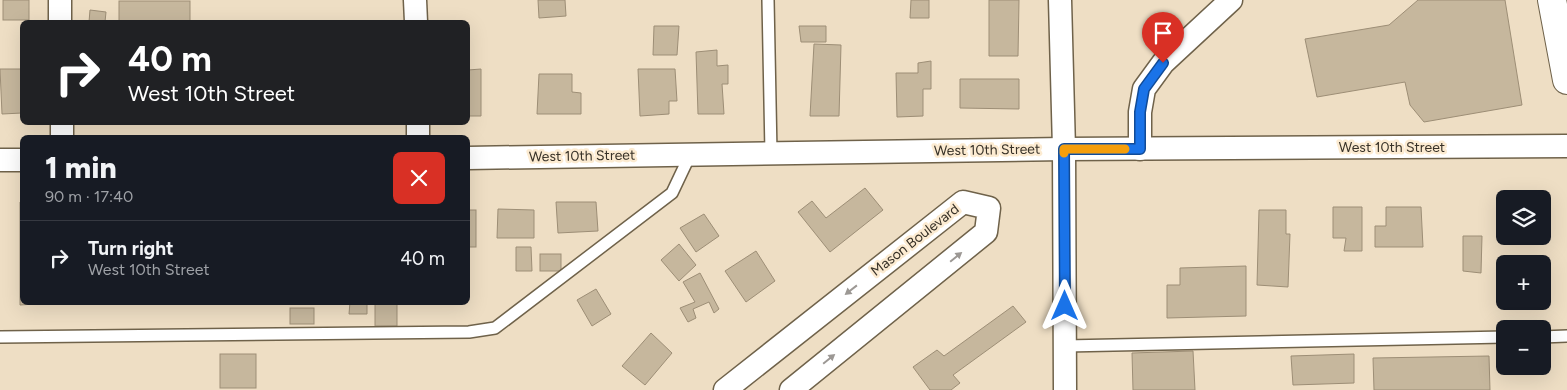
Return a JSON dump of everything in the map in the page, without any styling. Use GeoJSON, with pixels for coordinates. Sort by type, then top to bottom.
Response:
{"type":"FeatureCollection","features":[{"type":"Feature","properties":{"kind":"highway"},"geometry":{"type":"LineString","coordinates":[[1552,0],[1567,80]]}},
{"type":"Feature","properties":{"kind":"street"},"geometry":{"type":"LineString","coordinates":[[60,0],[60,20]]}},
{"type":"Feature","properties":{"kind":"street"},"geometry":{"type":"LineString","coordinates":[[415,0],[416,20]]}},
{"type":"Feature","properties":{"kind":"street"},"geometry":{"type":"LineString","coordinates":[[1060,0],[1064,149],[1065,390]]}},
{"type":"Feature","properties":{"kind":"street"},"geometry":{"type":"LineString","coordinates":[[1140,149],[1140,112],[1144,89],[1163,63],[1231,0]]}},
{"type":"Feature","properties":{"kind":"street","name":"West 10th Street"},"geometry":{"type":"LineString","coordinates":[[470,158],[1064,149],[1567,146]]}},
{"type":"Feature","properties":{"kind":"street"},"geometry":{"type":"LineString","coordinates":[[0,160],[20,160]]}},
{"type":"Feature","properties":{"kind":"street","name":"Mason Boulevard"},"geometry":{"type":"LineString","coordinates":[[725,390],[963,202],[989,208],[986,232],[791,390]]}},
{"type":"Feature","properties":{"kind":"lane"},"geometry":{"type":"LineString","coordinates":[[768,0],[771,154]]}},
{"type":"Feature","properties":{"kind":"lane"},"geometry":{"type":"LineString","coordinates":[[0,336],[469,332],[496,328],[672,193],[690,155]]}},
{"type":"Feature","properties":{"kind":"lane"},"geometry":{"type":"LineString","coordinates":[[1551,337],[1567,336]]}},
{"type":"Feature","properties":{"kind":"lane"},"geometry":{"type":"LineString","coordinates":[[1065,346],[1496,337]]}},
{"type":"Feature","properties":{"kind":"building"},"geometry":{"type":"Polygon","coordinates":[[[3,0],[29,0],[29,20],[3,20],[3,0]]]}},
{"type":"Feature","properties":{"kind":"building"},"geometry":{"type":"Polygon","coordinates":[[[538,0],[565,0],[566,16],[539,18],[538,0]]]}},
{"type":"Feature","properties":{"kind":"building"},"geometry":{"type":"Polygon","coordinates":[[[911,0],[929,0],[929,18],[910,18],[911,0]]]}},
{"type":"Feature","properties":{"kind":"building"},"geometry":{"type":"Polygon","coordinates":[[[989,0],[1019,0],[1018,56],[989,56],[989,0]]]}},
{"type":"Feature","properties":{"kind":"building"},"geometry":{"type":"Polygon","coordinates":[[[1418,0],[1505,0],[1522,105],[1424,122],[1410,105],[1405,82],[1317,97],[1305,39],[1389,25],[1418,0]]]}},
{"type":"Feature","properties":{"kind":"building"},"geometry":{"type":"Polygon","coordinates":[[[119,1],[190,1],[190,20],[119,20],[119,1]]]}},
{"type":"Feature","properties":{"kind":"building"},"geometry":{"type":"Polygon","coordinates":[[[90,10],[106,12],[105,20],[89,20],[90,10]]]}},
{"type":"Feature","properties":{"kind":"building"},"geometry":{"type":"Polygon","coordinates":[[[654,26],[679,26],[677,55],[653,55],[654,26]]]}},
{"type":"Feature","properties":{"kind":"building"},"geometry":{"type":"Polygon","coordinates":[[[799,26],[826,26],[826,42],[801,42],[799,26]]]}},
{"type":"Feature","properties":{"kind":"building"},"geometry":{"type":"Polygon","coordinates":[[[814,44],[841,45],[839,116],[810,116],[814,44]]]}},
{"type":"Feature","properties":{"kind":"building"},"geometry":{"type":"Polygon","coordinates":[[[717,50],[717,66],[728,65],[728,84],[722,84],[724,114],[698,114],[696,52],[717,50]]]}},
{"type":"Feature","properties":{"kind":"building"},"geometry":{"type":"Polygon","coordinates":[[[931,61],[931,89],[923,89],[923,116],[897,117],[896,73],[918,73],[918,63],[931,61]]]}},
{"type":"Feature","properties":{"kind":"building"},"geometry":{"type":"Polygon","coordinates":[[[0,69],[20,69],[20,113],[2,114],[0,69]]]}},
{"type":"Feature","properties":{"kind":"building"},"geometry":{"type":"Polygon","coordinates":[[[481,69],[481,116],[470,116],[470,70],[481,69]]]}},
{"type":"Feature","properties":{"kind":"building"},"geometry":{"type":"Polygon","coordinates":[[[638,69],[675,69],[677,101],[669,101],[669,114],[640,116],[638,69]]]}},
{"type":"Feature","properties":{"kind":"building"},"geometry":{"type":"Polygon","coordinates":[[[539,74],[572,74],[572,92],[581,93],[581,114],[537,114],[539,74]]]}},
{"type":"Feature","properties":{"kind":"building"},"geometry":{"type":"Polygon","coordinates":[[[960,79],[1019,79],[1019,109],[960,108],[960,79]]]}},
{"type":"Feature","properties":{"kind":"building"},"geometry":{"type":"Polygon","coordinates":[[[865,188],[883,210],[830,252],[798,212],[812,201],[826,218],[865,188]]]}},
{"type":"Feature","properties":{"kind":"building"},"geometry":{"type":"Polygon","coordinates":[[[556,202],[596,202],[598,231],[558,233],[556,202]]]}},
{"type":"Feature","properties":{"kind":"building"},"geometry":{"type":"Polygon","coordinates":[[[1333,207],[1362,207],[1362,251],[1344,251],[1346,238],[1333,238],[1333,207]]]}},
{"type":"Feature","properties":{"kind":"building"},"geometry":{"type":"Polygon","coordinates":[[[1386,207],[1421,207],[1423,247],[1375,247],[1375,226],[1386,226],[1386,207]]]}},
{"type":"Feature","properties":{"kind":"building"},"geometry":{"type":"Polygon","coordinates":[[[498,209],[534,210],[534,238],[497,238],[498,209]]]}},
{"type":"Feature","properties":{"kind":"building"},"geometry":{"type":"Polygon","coordinates":[[[470,210],[476,210],[476,247],[470,247],[470,210]]]}},
{"type":"Feature","properties":{"kind":"building"},"geometry":{"type":"Polygon","coordinates":[[[1259,210],[1286,210],[1286,234],[1290,234],[1288,287],[1257,285],[1259,210]]]}},
{"type":"Feature","properties":{"kind":"building"},"geometry":{"type":"Polygon","coordinates":[[[704,214],[719,236],[696,252],[680,228],[704,214]]]}},
{"type":"Feature","properties":{"kind":"building"},"geometry":{"type":"Polygon","coordinates":[[[1463,236],[1482,236],[1481,273],[1463,271],[1463,236]]]}},
{"type":"Feature","properties":{"kind":"building"},"geometry":{"type":"Polygon","coordinates":[[[679,244],[696,265],[679,281],[661,260],[679,244]]]}},
{"type":"Feature","properties":{"kind":"building"},"geometry":{"type":"Polygon","coordinates":[[[516,247],[531,247],[532,271],[516,271],[516,247]]]}},
{"type":"Feature","properties":{"kind":"building"},"geometry":{"type":"Polygon","coordinates":[[[756,251],[775,281],[746,302],[725,271],[756,251]]]}},
{"type":"Feature","properties":{"kind":"building"},"geometry":{"type":"Polygon","coordinates":[[[540,254],[561,254],[561,271],[540,271],[540,254]]]}},
{"type":"Feature","properties":{"kind":"building"},"geometry":{"type":"Polygon","coordinates":[[[1246,266],[1246,316],[1167,318],[1167,285],[1180,285],[1180,268],[1246,266]]]}},
{"type":"Feature","properties":{"kind":"building"},"geometry":{"type":"Polygon","coordinates":[[[700,273],[719,309],[714,313],[709,302],[693,309],[696,318],[688,322],[680,308],[695,302],[683,282],[700,273]]]}},
{"type":"Feature","properties":{"kind":"building"},"geometry":{"type":"Polygon","coordinates":[[[596,289],[611,314],[592,326],[577,300],[596,289]]]}},
{"type":"Feature","properties":{"kind":"building"},"geometry":{"type":"Polygon","coordinates":[[[350,305],[367,305],[367,314],[349,314],[350,305]]]}},
{"type":"Feature","properties":{"kind":"building"},"geometry":{"type":"Polygon","coordinates":[[[375,305],[397,305],[397,326],[375,326],[375,305]]]}},
{"type":"Feature","properties":{"kind":"building"},"geometry":{"type":"Polygon","coordinates":[[[1013,306],[1026,322],[953,375],[960,383],[951,390],[930,390],[913,367],[937,350],[944,356],[1013,306]]]}},
{"type":"Feature","properties":{"kind":"building"},"geometry":{"type":"Polygon","coordinates":[[[290,308],[314,308],[314,324],[290,324],[290,308]]]}},
{"type":"Feature","properties":{"kind":"building"},"geometry":{"type":"Polygon","coordinates":[[[651,333],[672,353],[645,385],[622,366],[651,333]]]}},
{"type":"Feature","properties":{"kind":"building"},"geometry":{"type":"Polygon","coordinates":[[[1193,351],[1195,390],[1133,390],[1132,353],[1193,351]]]}},
{"type":"Feature","properties":{"kind":"building"},"geometry":{"type":"Polygon","coordinates":[[[220,354],[256,354],[256,388],[220,388],[220,354]]]}},
{"type":"Feature","properties":{"kind":"building"},"geometry":{"type":"Polygon","coordinates":[[[1354,354],[1354,383],[1293,385],[1291,356],[1354,354]]]}},
{"type":"Feature","properties":{"kind":"building"},"geometry":{"type":"Polygon","coordinates":[[[1489,356],[1490,390],[1374,390],[1373,358],[1489,356]]]}},
{"type":"Feature","properties":{"kind":"slow traffic"},"geometry":{"type":"LineString","coordinates":[[1064,153],[1064,149],[1125,149]]}},
{"type":"Feature","properties":{"kind":"route"},"geometry":{"type":"LineString","coordinates":[[1065,306],[1064,149],[1140,149],[1140,112],[1144,89],[1163,63]]}}]}
